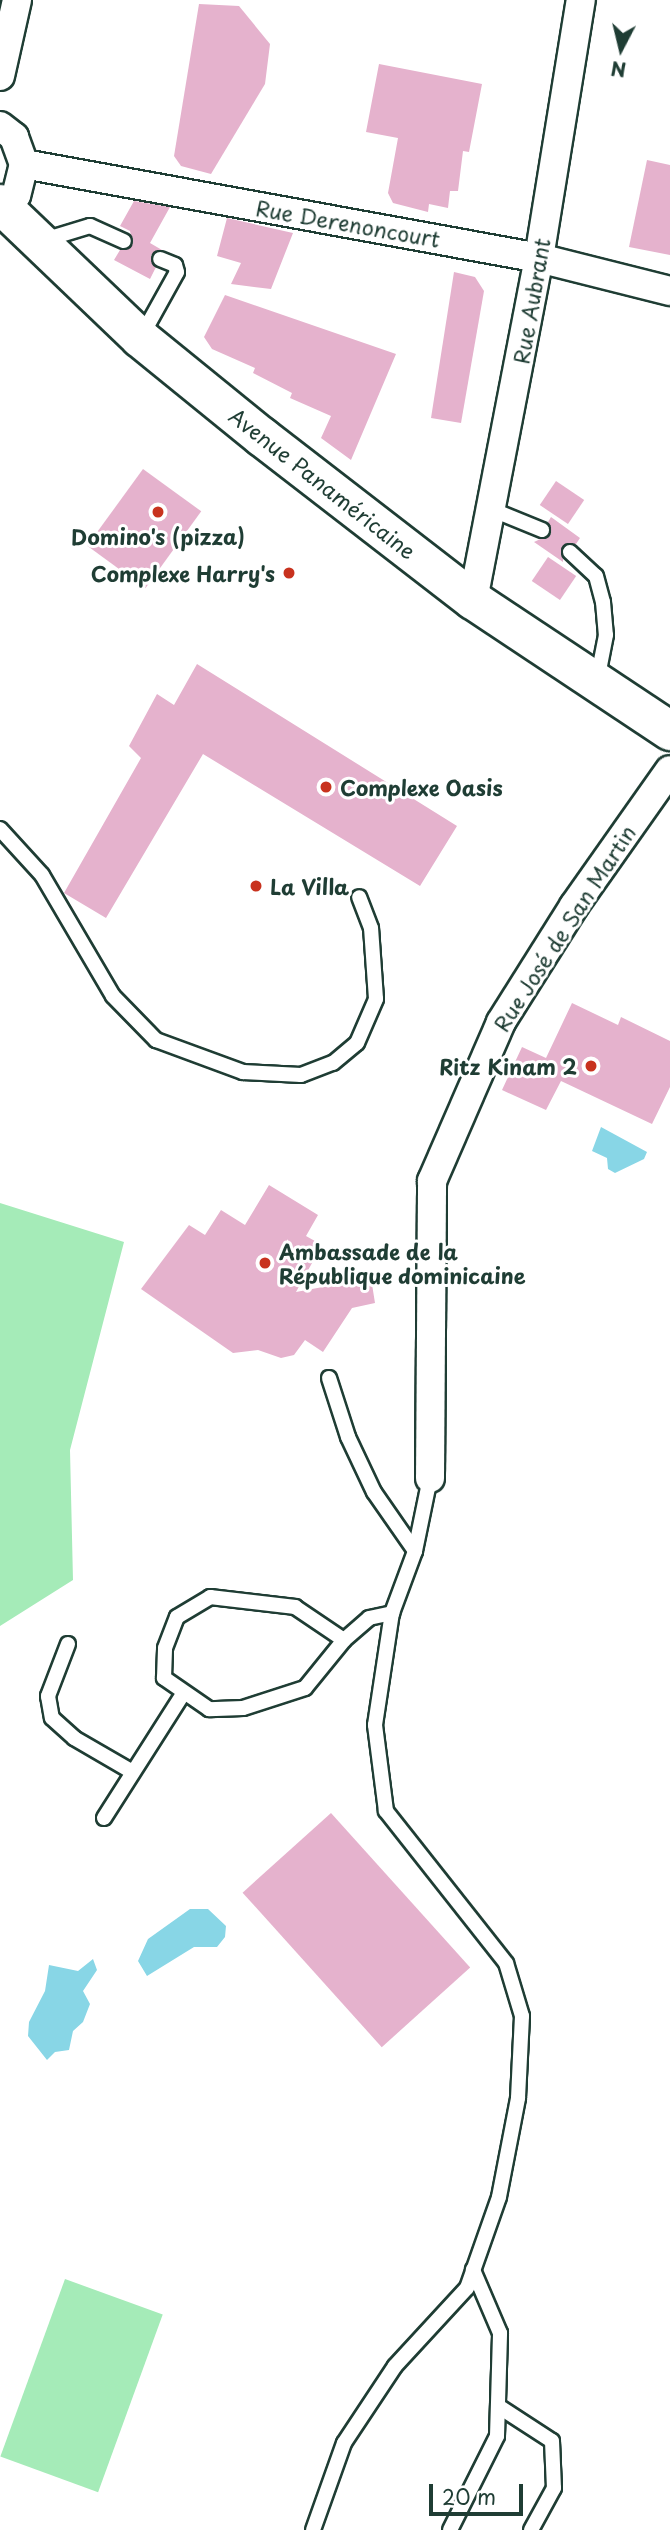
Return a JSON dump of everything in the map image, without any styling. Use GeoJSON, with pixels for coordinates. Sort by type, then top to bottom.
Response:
{"type":"FeatureCollection","features":[{"type":"Feature","properties":{"kind":"main road","name":"Avenue Panaméricaine"},"geometry":{"type":"LineString","coordinates":[[2,206],[140,338],[474,600],[670,731]]}},
{"type":"Feature","properties":{"kind":"street"},"geometry":{"type":"LineString","coordinates":[[0,76],[17,0]]}},
{"type":"Feature","properties":{"kind":"street","name":"Rue Aubrant"},"geometry":{"type":"LineString","coordinates":[[474,600],[539,258],[581,0]]}},
{"type":"Feature","properties":{"kind":"street"},"geometry":{"type":"LineString","coordinates":[[0,126],[14,137],[24,164],[19,188],[2,206]]}},
{"type":"Feature","properties":{"kind":"street","name":"Rue Derenoncourt"},"geometry":{"type":"LineString","coordinates":[[24,164],[539,258],[670,292]]}},
{"type":"Feature","properties":{"kind":"street","name":"Rue José de San Martin"},"geometry":{"type":"LineString","coordinates":[[430,1478],[432,1181],[501,1022],[574,906],[670,770]]}},
{"type":"Feature","properties":{"kind":"lane"},"geometry":{"type":"LineString","coordinates":[[41,242],[90,226],[124,241]]}},
{"type":"Feature","properties":{"kind":"lane"},"geometry":{"type":"LineString","coordinates":[[140,338],[177,272],[176,265],[160,259]]}},
{"type":"Feature","properties":{"kind":"lane"},"geometry":{"type":"LineString","coordinates":[[493,510],[542,530]]}},
{"type":"Feature","properties":{"kind":"lane"},"geometry":{"type":"LineString","coordinates":[[570,552],[596,576],[603,602],[606,635],[597,682]]}},
{"type":"Feature","properties":{"kind":"lane"},"geometry":{"type":"LineString","coordinates":[[0,829],[42,875],[113,996],[156,1040],[243,1072],[300,1075],[333,1063],[357,1043],[376,999],[371,928],[359,897]]}},
{"type":"Feature","properties":{"kind":"lane"},"geometry":{"type":"LineString","coordinates":[[329,1378],[348,1437],[374,1492],[415,1551]]}},
{"type":"Feature","properties":{"kind":"lane","name":"Rue José de San Martin"},"geometry":{"type":"LineString","coordinates":[[313,2530],[344,2443],[395,2366],[467,2288],[502,2185],[518,2098],[522,2016],[506,1963],[386,1811],[375,1725],[392,1613],[415,1551],[430,1478]]}},
{"type":"Feature","properties":{"kind":"lane"},"geometry":{"type":"LineString","coordinates":[[344,1640],[295,1607],[210,1597],[177,1617],[165,1648],[164,1678],[183,1694],[209,1709],[243,1708],[305,1688],[344,1640],[369,1618],[392,1613]]}},
{"type":"Feature","properties":{"kind":"lane"},"geometry":{"type":"LineString","coordinates":[[68,1644],[48,1696],[52,1718],[74,1738],[131,1771]]}},
{"type":"Feature","properties":{"kind":"lane"},"geometry":{"type":"LineString","coordinates":[[104,1818],[131,1771],[183,1694]]}},
{"type":"Feature","properties":{"kind":"lane"},"geometry":{"type":"LineString","coordinates":[[450,2530],[497,2436],[500,2333],[474,2270]]}},
{"type":"Feature","properties":{"kind":"lane"},"geometry":{"type":"LineString","coordinates":[[498,2406],[552,2441],[554,2488],[531,2530]]}},
{"type":"Feature","properties":{"kind":"green space"},"geometry":{"type":"Polygon","coordinates":[[[0,1203],[124,1242],[70,1450],[73,1580],[0,1626],[0,1203]]]}},
{"type":"Feature","properties":{"kind":"green space"},"geometry":{"type":"Polygon","coordinates":[[[65,2279],[163,2315],[98,2492],[0,2457],[65,2279]]]}},
{"type":"Feature","properties":{"kind":"water"},"geometry":{"type":"Polygon","coordinates":[[[601,1127],[647,1152],[644,1159],[615,1173],[608,1169],[607,1158],[592,1151],[601,1127]]]}},
{"type":"Feature","properties":{"kind":"water"},"geometry":{"type":"Polygon","coordinates":[[[190,1909],[208,1909],[226,1926],[225,1937],[217,1947],[194,1947],[147,1976],[138,1961],[148,1939],[190,1909]]]}},
{"type":"Feature","properties":{"kind":"water"},"geometry":{"type":"Polygon","coordinates":[[[93,1959],[97,1970],[83,1991],[90,2004],[83,2022],[73,2031],[69,2050],[55,2052],[47,2060],[28,2036],[29,2022],[45,1991],[49,1965],[78,1971],[93,1959]]]}},
{"type":"Feature","properties":{"kind":"building"},"geometry":{"type":"Polygon","coordinates":[[[199,4],[239,6],[270,44],[265,84],[211,174],[181,166],[174,156],[199,4]]]}},
{"type":"Feature","properties":{"kind":"building"},"geometry":{"type":"Polygon","coordinates":[[[379,64],[482,84],[469,152],[463,151],[458,191],[450,191],[448,208],[429,204],[428,212],[393,203],[388,193],[398,138],[366,132],[379,64]]]}},
{"type":"Feature","properties":{"kind":"building"},"geometry":{"type":"Polygon","coordinates":[[[647,160],[670,165],[670,255],[629,247],[647,160]]]}},
{"type":"Feature","properties":{"kind":"building"},"geometry":{"type":"Polygon","coordinates":[[[134,201],[170,207],[150,243],[162,250],[151,255],[156,267],[150,279],[114,260],[120,250],[133,244],[130,231],[120,226],[134,201]]]}},
{"type":"Feature","properties":{"kind":"building"},"geometry":{"type":"Polygon","coordinates":[[[227,218],[293,233],[271,289],[231,284],[241,263],[217,256],[227,218]]]}},
{"type":"Feature","properties":{"kind":"building"},"geometry":{"type":"Polygon","coordinates":[[[454,272],[475,277],[484,291],[461,423],[431,418],[454,272]]]}},
{"type":"Feature","properties":{"kind":"building"},"geometry":{"type":"Polygon","coordinates":[[[225,295],[396,354],[351,460],[321,438],[331,416],[290,398],[292,393],[253,373],[255,368],[212,349],[204,337],[225,295]]]}},
{"type":"Feature","properties":{"kind":"building"},"geometry":{"type":"Polygon","coordinates":[[[143,469],[201,511],[145,588],[87,546],[143,469]]]}},
{"type":"Feature","properties":{"kind":"building"},"geometry":{"type":"Polygon","coordinates":[[[556,481],[584,500],[568,524],[540,505],[556,481]]]}},
{"type":"Feature","properties":{"kind":"building"},"geometry":{"type":"Polygon","coordinates":[[[551,517],[580,538],[576,544],[563,546],[563,562],[534,542],[551,534],[548,522],[551,517]]]}},
{"type":"Feature","properties":{"kind":"building"},"geometry":{"type":"Polygon","coordinates":[[[548,557],[576,576],[560,600],[532,581],[548,557]]]}},
{"type":"Feature","properties":{"kind":"building","name":"Complexe Oasis"},"geometry":{"type":"Polygon","coordinates":[[[197,664],[457,826],[420,886],[203,754],[106,918],[64,893],[141,758],[129,746],[157,694],[174,705],[197,664]]]}},
{"type":"Feature","properties":{"kind":"building","name":"Ritz Kinam 2"},"geometry":{"type":"Polygon","coordinates":[[[572,1003],[618,1025],[621,1017],[670,1041],[670,1087],[652,1124],[561,1081],[546,1110],[502,1090],[522,1047],[546,1058],[572,1003]]]}},
{"type":"Feature","properties":{"kind":"building"},"geometry":{"type":"Polygon","coordinates":[[[269,1185],[318,1215],[306,1236],[322,1245],[296,1292],[371,1278],[375,1303],[352,1308],[323,1352],[305,1340],[294,1355],[281,1358],[258,1350],[233,1353],[141,1289],[189,1225],[205,1235],[221,1210],[245,1225],[269,1185]]]}},
{"type":"Feature","properties":{"kind":"building"},"geometry":{"type":"Polygon","coordinates":[[[331,1813],[470,1968],[382,2047],[243,1893],[331,1813]]]}},
{"type":"Feature","properties":{"kind":"place","name":"Domino's (pizza)"},"geometry":{"type":"Point","coordinates":[158,512]}},
{"type":"Feature","properties":{"kind":"place","name":"Complexe Harry's"},"geometry":{"type":"Point","coordinates":[289,573]}},
{"type":"Feature","properties":{"kind":"place","name":"Complexe Oasis"},"geometry":{"type":"Point","coordinates":[326,787]}},
{"type":"Feature","properties":{"kind":"place","name":"La Villa"},"geometry":{"type":"Point","coordinates":[256,886]}},
{"type":"Feature","properties":{"kind":"place","name":"Ritz Kinam 2"},"geometry":{"type":"Point","coordinates":[591,1066]}},
{"type":"Feature","properties":{"kind":"place","name":"Ambassade de la République dominicaine"},"geometry":{"type":"Point","coordinates":[265,1263]}}]}
